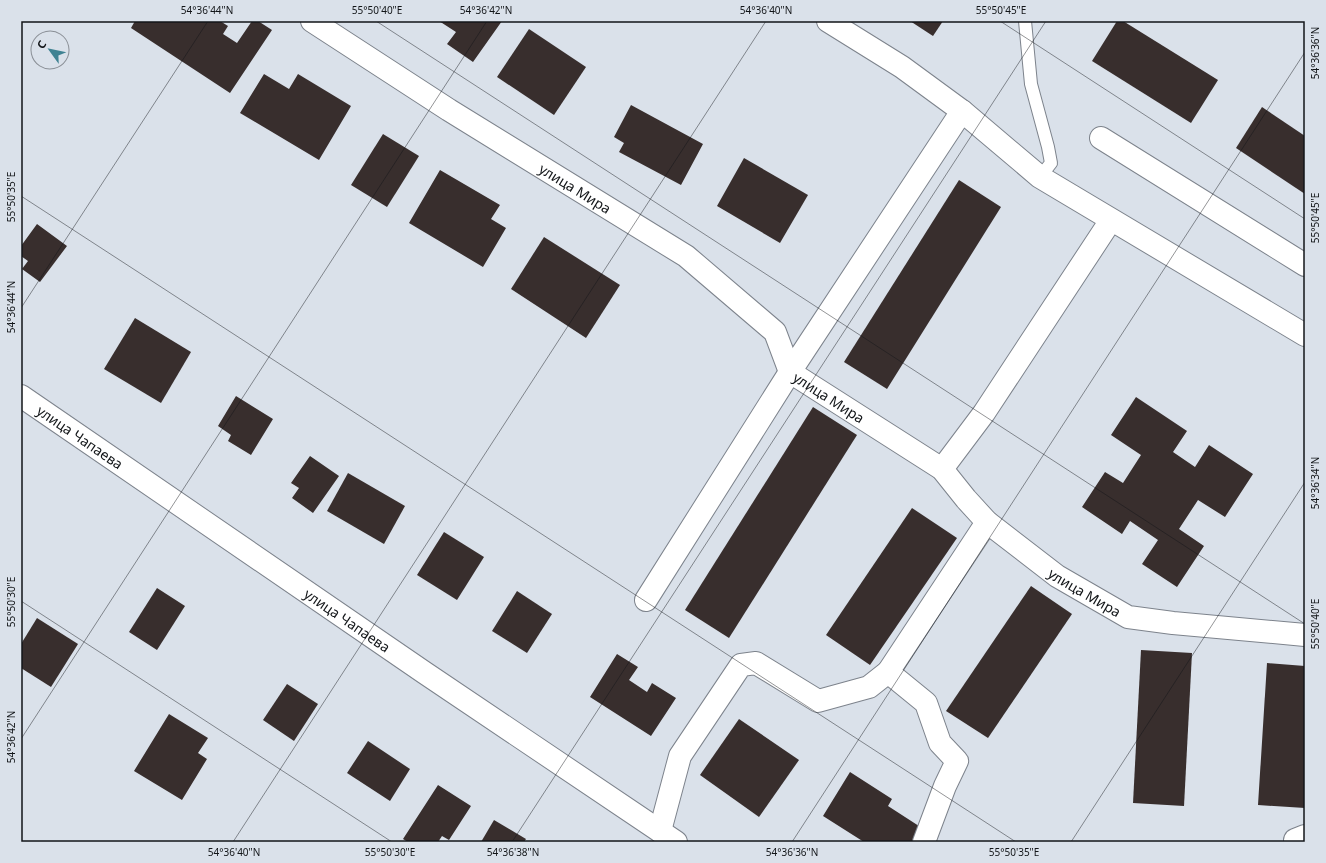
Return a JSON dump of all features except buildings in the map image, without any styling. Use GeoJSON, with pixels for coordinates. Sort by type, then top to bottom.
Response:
{"type":"FeatureCollection","features":[{"type":"Feature","properties":{"kind":"street","name":"улица Мира"},"geometry":{"type":"LineString","coordinates":[[312,21],[449,110],[686,256],[775,332],[790,372],[942,469],[987,522],[1058,576],[1128,617],[1173,623],[1305,635]]}},
{"type":"Feature","properties":{"kind":"street"},"geometry":{"type":"LineString","coordinates":[[828,21],[902,67],[962,111],[1040,178],[1305,335]]}},
{"type":"Feature","properties":{"kind":"street"},"geometry":{"type":"LineString","coordinates":[[646,600],[790,372],[962,111]]}},
{"type":"Feature","properties":{"kind":"street"},"geometry":{"type":"LineString","coordinates":[[1101,138],[1305,265]]}},
{"type":"Feature","properties":{"kind":"street"},"geometry":{"type":"LineString","coordinates":[[942,469],[984,413],[1111,220]]}},
{"type":"Feature","properties":{"kind":"street","name":"улица Чапаева"},"geometry":{"type":"LineString","coordinates":[[21,396],[668,837]]}},
{"type":"Feature","properties":{"kind":"street"},"geometry":{"type":"LineString","coordinates":[[668,837],[680,756],[741,665],[756,663],[818,701],[869,687],[888,672],[987,522]]}},
{"type":"Feature","properties":{"kind":"street"},"geometry":{"type":"LineString","coordinates":[[888,672],[926,703],[940,743],[957,761],[945,786],[924,842]]}},
{"type":"Feature","properties":{"kind":"lane"},"geometry":{"type":"LineString","coordinates":[[1025,21],[1031,84],[1051,163],[1040,178]]}}]}
